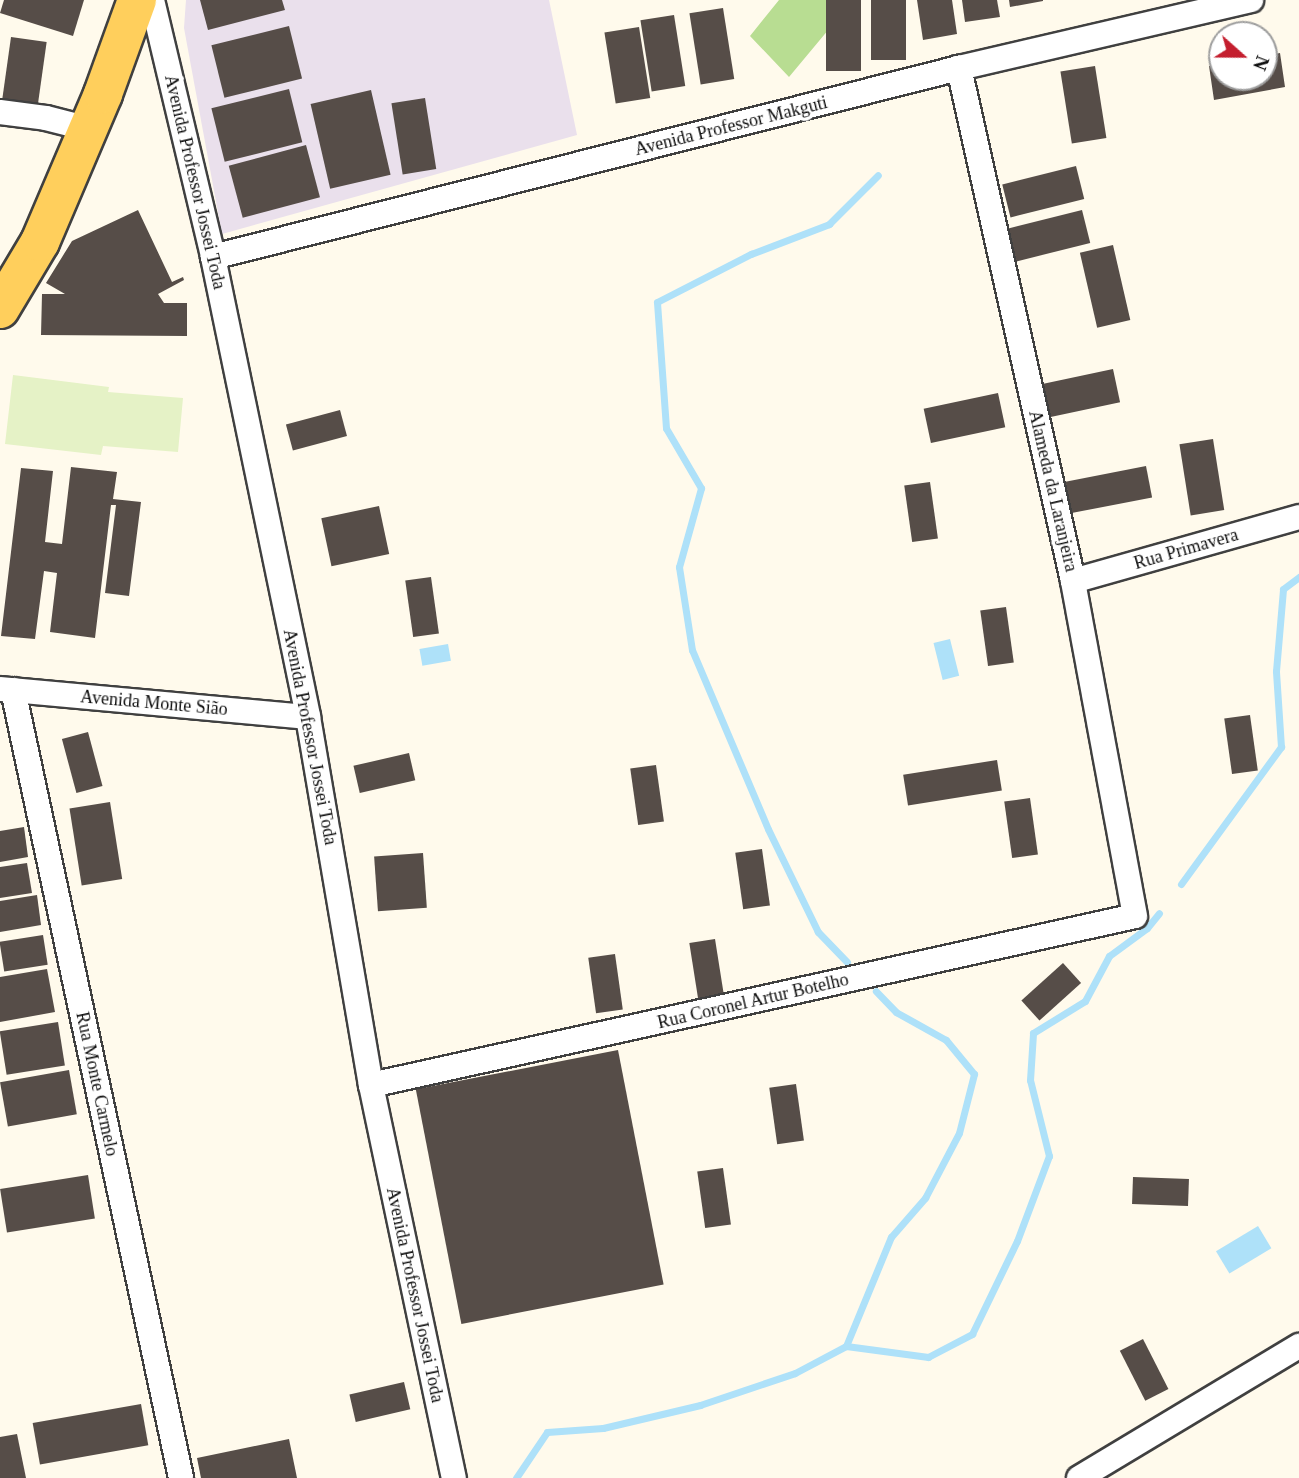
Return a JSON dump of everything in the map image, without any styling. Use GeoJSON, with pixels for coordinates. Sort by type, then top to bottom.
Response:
{"type":"FeatureCollection","features":[{"type":"Feature","properties":{"kind":"main road"},"geometry":{"type":"LineString","coordinates":[[0,309],[40,242],[89,129],[137,0]]}},
{"type":"Feature","properties":{"kind":"street","name":"Avenida Professor Jossei Toda"},"geometry":{"type":"LineString","coordinates":[[152,0],[213,257],[308,717],[372,1086],[454,1478]]}},
{"type":"Feature","properties":{"kind":"street","name":"Avenida Professor Makguti"},"geometry":{"type":"LineString","coordinates":[[213,257],[959,68],[1251,0]]}},
{"type":"Feature","properties":{"kind":"street","name":"Alameda da Laranjeira"},"geometry":{"type":"LineString","coordinates":[[959,68],[1073,581],[1135,916]]}},
{"type":"Feature","properties":{"kind":"street"},"geometry":{"type":"LineString","coordinates":[[0,112],[89,129]]}},
{"type":"Feature","properties":{"kind":"street","name":"Rua Primavera"},"geometry":{"type":"LineString","coordinates":[[1073,581],[1299,517]]}},
{"type":"Feature","properties":{"kind":"street","name":"Avenida Monte Sião"},"geometry":{"type":"LineString","coordinates":[[7,689],[308,717]]}},
{"type":"Feature","properties":{"kind":"street","name":"Rua Monte Carmelo"},"geometry":{"type":"LineString","coordinates":[[7,689],[181,1478]]}},
{"type":"Feature","properties":{"kind":"street","name":"Rua Coronel Artur Botelho"},"geometry":{"type":"LineString","coordinates":[[372,1086],[1135,916]]}},
{"type":"Feature","properties":{"kind":"street"},"geometry":{"type":"LineString","coordinates":[[1079,1478],[1299,1346]]}},
{"type":"Feature","properties":{"kind":"shaded area"},"geometry":{"type":"Polygon","coordinates":[[[186,0],[549,0],[577,135],[222,234],[184,28],[186,0]]]}},
{"type":"Feature","properties":{"kind":"green space"},"geometry":{"type":"Polygon","coordinates":[[[779,0],[859,0],[849,5],[789,77],[750,36],[779,0]]]}},
{"type":"Feature","properties":{"kind":"green space"},"geometry":{"type":"Polygon","coordinates":[[[13,375],[109,387],[108,392],[183,398],[178,452],[103,446],[101,455],[5,444],[13,375]]]}},
{"type":"Feature","properties":{"kind":"water"},"geometry":{"type":"Polygon","coordinates":[[[950,639],[959,676],[943,680],[934,643],[950,639]]]}},
{"type":"Feature","properties":{"kind":"water"},"geometry":{"type":"Polygon","coordinates":[[[448,644],[451,661],[422,666],[419,649],[448,644]]]}},
{"type":"Feature","properties":{"kind":"water"},"geometry":{"type":"Polygon","coordinates":[[[1258,1226],[1271,1248],[1229,1274],[1216,1251],[1258,1226]]]}},
{"type":"Feature","properties":{"kind":"building"},"geometry":{"type":"Polygon","coordinates":[[[4,0],[84,0],[73,36],[0,13],[4,0]]]}},
{"type":"Feature","properties":{"kind":"building"},"geometry":{"type":"Polygon","coordinates":[[[200,0],[282,0],[285,10],[208,30],[200,0]]]}},
{"type":"Feature","properties":{"kind":"building"},"geometry":{"type":"Polygon","coordinates":[[[826,0],[861,0],[861,71],[826,71],[826,0]]]}},
{"type":"Feature","properties":{"kind":"building"},"geometry":{"type":"Polygon","coordinates":[[[871,0],[906,0],[906,60],[871,60],[871,0]]]}},
{"type":"Feature","properties":{"kind":"building"},"geometry":{"type":"Polygon","coordinates":[[[917,0],[952,0],[957,34],[923,40],[917,0]]]}},
{"type":"Feature","properties":{"kind":"building"},"geometry":{"type":"Polygon","coordinates":[[[962,0],[997,0],[1000,17],[965,22],[962,0]]]}},
{"type":"Feature","properties":{"kind":"building"},"geometry":{"type":"Polygon","coordinates":[[[1009,0],[1043,0],[1043,1],[1010,7],[1009,0]]]}},
{"type":"Feature","properties":{"kind":"building"},"geometry":{"type":"Polygon","coordinates":[[[723,8],[734,79],[701,84],[689,13],[723,8]]]}},
{"type":"Feature","properties":{"kind":"building"},"geometry":{"type":"Polygon","coordinates":[[[674,15],[685,86],[652,91],[640,20],[674,15]]]}},
{"type":"Feature","properties":{"kind":"building"},"geometry":{"type":"Polygon","coordinates":[[[289,26],[302,78],[224,98],[211,45],[289,26]]]}},
{"type":"Feature","properties":{"kind":"building"},"geometry":{"type":"Polygon","coordinates":[[[639,27],[650,98],[616,104],[604,32],[639,27]]]}},
{"type":"Feature","properties":{"kind":"building"},"geometry":{"type":"Polygon","coordinates":[[[11,37],[47,42],[38,103],[2,98],[11,37]]]}},
{"type":"Feature","properties":{"kind":"building"},"geometry":{"type":"Polygon","coordinates":[[[1278,53],[1285,87],[1278,88],[1278,53]]]}},
{"type":"Feature","properties":{"kind":"building"},"geometry":{"type":"Polygon","coordinates":[[[1095,66],[1106,138],[1072,144],[1060,71],[1095,66]]]}},
{"type":"Feature","properties":{"kind":"building"},"geometry":{"type":"Polygon","coordinates":[[[289,89],[302,142],[225,162],[211,108],[289,89]]]}},
{"type":"Feature","properties":{"kind":"building"},"geometry":{"type":"Polygon","coordinates":[[[371,90],[391,175],[330,189],[311,104],[371,90]]]}},
{"type":"Feature","properties":{"kind":"building"},"geometry":{"type":"Polygon","coordinates":[[[1213,91],[1263,91],[1214,100],[1213,91]]]}},
{"type":"Feature","properties":{"kind":"building"},"geometry":{"type":"Polygon","coordinates":[[[425,98],[436,169],[403,174],[391,103],[425,98]]]}},
{"type":"Feature","properties":{"kind":"building"},"geometry":{"type":"Polygon","coordinates":[[[306,145],[320,197],[243,218],[229,166],[306,145]]]}},
{"type":"Feature","properties":{"kind":"building"},"geometry":{"type":"Polygon","coordinates":[[[1076,166],[1084,199],[1010,217],[1002,184],[1076,166]]]}},
{"type":"Feature","properties":{"kind":"building"},"geometry":{"type":"Polygon","coordinates":[[[138,210],[172,282],[183,277],[184,280],[158,294],[164,303],[187,303],[187,336],[41,335],[42,294],[65,294],[46,283],[72,241],[138,210]]]}},
{"type":"Feature","properties":{"kind":"building"},"geometry":{"type":"Polygon","coordinates":[[[1082,210],[1090,243],[1016,261],[1008,228],[1082,210]]]}},
{"type":"Feature","properties":{"kind":"building"},"geometry":{"type":"Polygon","coordinates":[[[1113,245],[1130,320],[1097,328],[1080,253],[1113,245]]]}},
{"type":"Feature","properties":{"kind":"building"},"geometry":{"type":"Polygon","coordinates":[[[1113,369],[1120,402],[1045,418],[1038,385],[1113,369]]]}},
{"type":"Feature","properties":{"kind":"building"},"geometry":{"type":"Polygon","coordinates":[[[998,393],[1005,427],[931,443],[924,409],[998,393]]]}},
{"type":"Feature","properties":{"kind":"building"},"geometry":{"type":"Polygon","coordinates":[[[340,410],[347,436],[293,451],[286,424],[340,410]]]}},
{"type":"Feature","properties":{"kind":"building"},"geometry":{"type":"Polygon","coordinates":[[[1213,439],[1224,510],[1191,515],[1179,444],[1213,439]]]}},
{"type":"Feature","properties":{"kind":"building"},"geometry":{"type":"Polygon","coordinates":[[[1146,466],[1152,497],[1072,513],[1066,482],[1146,466]]]}},
{"type":"Feature","properties":{"kind":"building"},"geometry":{"type":"Polygon","coordinates":[[[71,467],[117,472],[113,499],[141,502],[129,596],[105,593],[116,505],[111,505],[95,638],[50,632],[57,573],[44,571],[35,639],[1,636],[21,468],[53,471],[45,542],[62,544],[71,467]]]}},
{"type":"Feature","properties":{"kind":"building"},"geometry":{"type":"Polygon","coordinates":[[[930,482],[938,538],[912,542],[904,486],[930,482]]]}},
{"type":"Feature","properties":{"kind":"building"},"geometry":{"type":"Polygon","coordinates":[[[379,506],[389,554],[331,566],[321,518],[379,506]]]}},
{"type":"Feature","properties":{"kind":"building"},"geometry":{"type":"Polygon","coordinates":[[[431,577],[439,633],[413,637],[405,581],[431,577]]]}},
{"type":"Feature","properties":{"kind":"building"},"geometry":{"type":"Polygon","coordinates":[[[1006,607],[1014,662],[988,666],[980,611],[1006,607]]]}},
{"type":"Feature","properties":{"kind":"building"},"geometry":{"type":"Polygon","coordinates":[[[1250,715],[1258,770],[1232,774],[1224,719],[1250,715]]]}},
{"type":"Feature","properties":{"kind":"building"},"geometry":{"type":"Polygon","coordinates":[[[88,732],[102,786],[76,793],[62,739],[88,732]]]}},
{"type":"Feature","properties":{"kind":"building"},"geometry":{"type":"Polygon","coordinates":[[[409,753],[415,780],[360,793],[353,766],[409,753]]]}},
{"type":"Feature","properties":{"kind":"building"},"geometry":{"type":"Polygon","coordinates":[[[997,760],[1002,791],[908,805],[903,775],[997,760]]]}},
{"type":"Feature","properties":{"kind":"building"},"geometry":{"type":"Polygon","coordinates":[[[656,765],[664,821],[638,825],[630,769],[656,765]]]}},
{"type":"Feature","properties":{"kind":"building"},"geometry":{"type":"Polygon","coordinates":[[[1030,798],[1038,854],[1012,858],[1004,802],[1030,798]]]}},
{"type":"Feature","properties":{"kind":"building"},"geometry":{"type":"Polygon","coordinates":[[[110,802],[122,879],[82,885],[70,808],[110,802]]]}},
{"type":"Feature","properties":{"kind":"building"},"geometry":{"type":"Polygon","coordinates":[[[24,827],[28,857],[0,862],[0,831],[24,827]]]}},
{"type":"Feature","properties":{"kind":"building"},"geometry":{"type":"Polygon","coordinates":[[[762,849],[770,905],[743,909],[735,853],[762,849]]]}},
{"type":"Feature","properties":{"kind":"building"},"geometry":{"type":"Polygon","coordinates":[[[423,853],[427,908],[378,911],[374,856],[423,853]]]}},
{"type":"Feature","properties":{"kind":"building"},"geometry":{"type":"Polygon","coordinates":[[[27,863],[32,893],[0,898],[0,867],[27,863]]]}},
{"type":"Feature","properties":{"kind":"building"},"geometry":{"type":"Polygon","coordinates":[[[37,895],[41,925],[0,932],[0,901],[37,895]]]}},
{"type":"Feature","properties":{"kind":"building"},"geometry":{"type":"Polygon","coordinates":[[[43,935],[48,965],[4,972],[0,942],[43,935]]]}},
{"type":"Feature","properties":{"kind":"building"},"geometry":{"type":"Polygon","coordinates":[[[715,939],[724,994],[698,998],[689,943],[715,939]]]}},
{"type":"Feature","properties":{"kind":"building"},"geometry":{"type":"Polygon","coordinates":[[[615,954],[623,1009],[596,1013],[588,958],[615,954]]]}},
{"type":"Feature","properties":{"kind":"building"},"geometry":{"type":"Polygon","coordinates":[[[1063,963],[1081,983],[1039,1021],[1021,1000],[1063,963]]]}},
{"type":"Feature","properties":{"kind":"building"},"geometry":{"type":"Polygon","coordinates":[[[47,969],[55,1012],[0,1022],[0,977],[47,969]]]}},
{"type":"Feature","properties":{"kind":"building"},"geometry":{"type":"Polygon","coordinates":[[[58,1022],[65,1065],[7,1075],[0,1031],[58,1022]]]}},
{"type":"Feature","properties":{"kind":"building"},"geometry":{"type":"Polygon","coordinates":[[[618,1050],[664,1285],[461,1324],[416,1089],[618,1050]]]}},
{"type":"Feature","properties":{"kind":"building"},"geometry":{"type":"Polygon","coordinates":[[[69,1070],[77,1114],[8,1126],[0,1082],[69,1070]]]}},
{"type":"Feature","properties":{"kind":"building"},"geometry":{"type":"Polygon","coordinates":[[[796,1084],[804,1140],[777,1144],[769,1088],[796,1084]]]}},
{"type":"Feature","properties":{"kind":"building"},"geometry":{"type":"Polygon","coordinates":[[[723,1168],[731,1224],[705,1228],[697,1172],[723,1168]]]}},
{"type":"Feature","properties":{"kind":"building"},"geometry":{"type":"Polygon","coordinates":[[[88,1175],[95,1218],[7,1232],[0,1189],[88,1175]]]}},
{"type":"Feature","properties":{"kind":"building"},"geometry":{"type":"Polygon","coordinates":[[[1133,1177],[1189,1179],[1188,1206],[1132,1204],[1133,1177]]]}},
{"type":"Feature","properties":{"kind":"building"},"geometry":{"type":"Polygon","coordinates":[[[1143,1339],[1168,1389],[1145,1401],[1120,1351],[1143,1339]]]}},
{"type":"Feature","properties":{"kind":"building"},"geometry":{"type":"Polygon","coordinates":[[[404,1382],[410,1409],[356,1422],[349,1395],[404,1382]]]}},
{"type":"Feature","properties":{"kind":"building"},"geometry":{"type":"Polygon","coordinates":[[[141,1404],[148,1445],[40,1464],[33,1423],[141,1404]]]}},
{"type":"Feature","properties":{"kind":"building"},"geometry":{"type":"Polygon","coordinates":[[[17,1434],[26,1478],[0,1478],[0,1437],[17,1434]]]}},
{"type":"Feature","properties":{"kind":"building"},"geometry":{"type":"Polygon","coordinates":[[[289,1439],[297,1478],[201,1478],[197,1458],[289,1439]]]}},
{"type":"Feature","properties":{"kind":"waterway"},"geometry":{"type":"LineString","coordinates":[[847,962],[818,932],[768,829],[692,650],[679,567],[701,488],[666,428],[657,302],[751,254],[829,224],[878,175]]}},
{"type":"Feature","properties":{"kind":"waterway"},"geometry":{"type":"LineString","coordinates":[[1181,884],[1281,747],[1276,671],[1283,589],[1299,577]]}},
{"type":"Feature","properties":{"kind":"waterway"},"geometry":{"type":"LineString","coordinates":[[846,1346],[928,1357],[972,1334],[1017,1241],[1049,1156],[1030,1080],[1033,1033],[1085,1001],[1109,956],[1147,928],[1159,913]]}},
{"type":"Feature","properties":{"kind":"waterway"},"geometry":{"type":"LineString","coordinates":[[516,1478],[547,1432],[603,1428],[700,1405],[795,1373],[846,1346],[891,1237],[925,1198],[959,1133],[974,1074],[946,1040],[896,1012],[876,991]]}}]}
